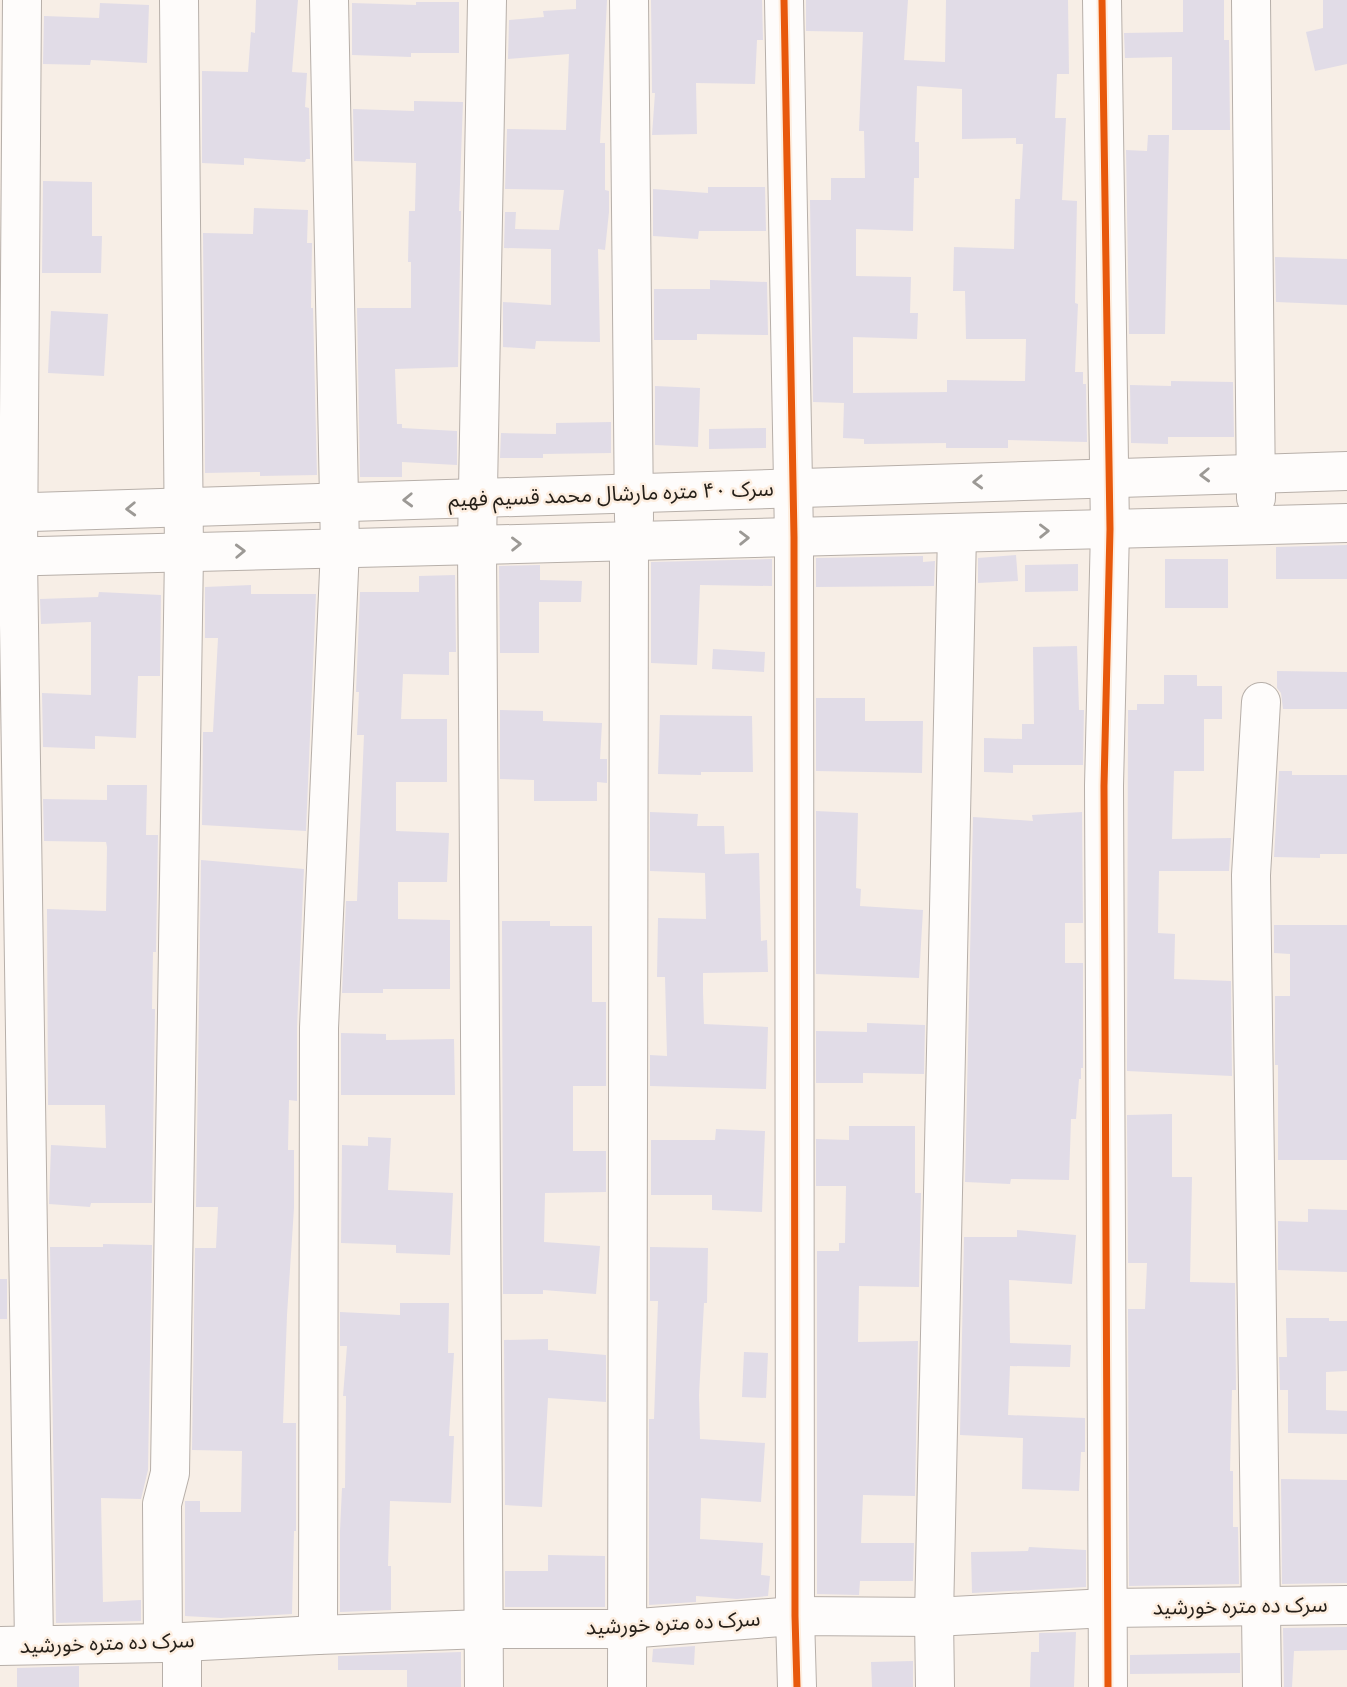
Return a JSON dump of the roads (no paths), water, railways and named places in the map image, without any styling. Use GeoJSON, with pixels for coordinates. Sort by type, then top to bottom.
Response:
{"type":"FeatureCollection","features":[{"type":"Feature","properties":{"kind":"street"},"geometry":{"type":"LineString","coordinates":[[17,1646],[9,513],[22,0]]}},
{"type":"Feature","properties":{"kind":"street"},"geometry":{"type":"LineString","coordinates":[[179,0],[184,553],[170,1473],[162,1504],[172,1642],[183,1687]]}},
{"type":"Feature","properties":{"kind":"street"},"geometry":{"type":"LineString","coordinates":[[318,1634],[319,1028],[340,548],[329,0]]}},
{"type":"Feature","properties":{"kind":"street"},"geometry":{"type":"LineString","coordinates":[[484,1687],[477,545],[487,0]]}},
{"type":"Feature","properties":{"kind":"street"},"geometry":{"type":"LineString","coordinates":[[627,1687],[631,541],[634,493],[629,0]]}},
{"type":"Feature","properties":{"kind":"street"},"geometry":{"type":"LineString","coordinates":[[784,0],[794,537],[797,1687]]}},
{"type":"Feature","properties":{"kind":"street"},"geometry":{"type":"LineString","coordinates":[[1102,0],[1110,529],[1104,786],[1108,1687]]}},
{"type":"Feature","properties":{"kind":"street"},"geometry":{"type":"LineString","coordinates":[[1251,0],[1257,526]]}},
{"type":"Feature","properties":{"kind":"street","name":"سرک ۴۰ متره مارشال محمد قسیم فهیم"},"geometry":{"type":"LineString","coordinates":[[9,513],[1347,471]]}},
{"type":"Feature","properties":{"kind":"street"},"geometry":{"type":"LineString","coordinates":[[9,557],[1347,523]]}},
{"type":"Feature","properties":{"kind":"street"},"geometry":{"type":"LineString","coordinates":[[935,1687],[934,1617],[957,533]]}},
{"type":"Feature","properties":{"kind":"street"},"geometry":{"type":"LineString","coordinates":[[1261,702],[1251,875],[1262,1687]]}},
{"type":"Feature","properties":{"kind":"street","name":"سرک ده متره خورشید"},"geometry":{"type":"LineString","coordinates":[[17,1646],[484,1629],[626,1629],[795,1616],[934,1617],[1107,1608],[1347,1605]]}}]}
